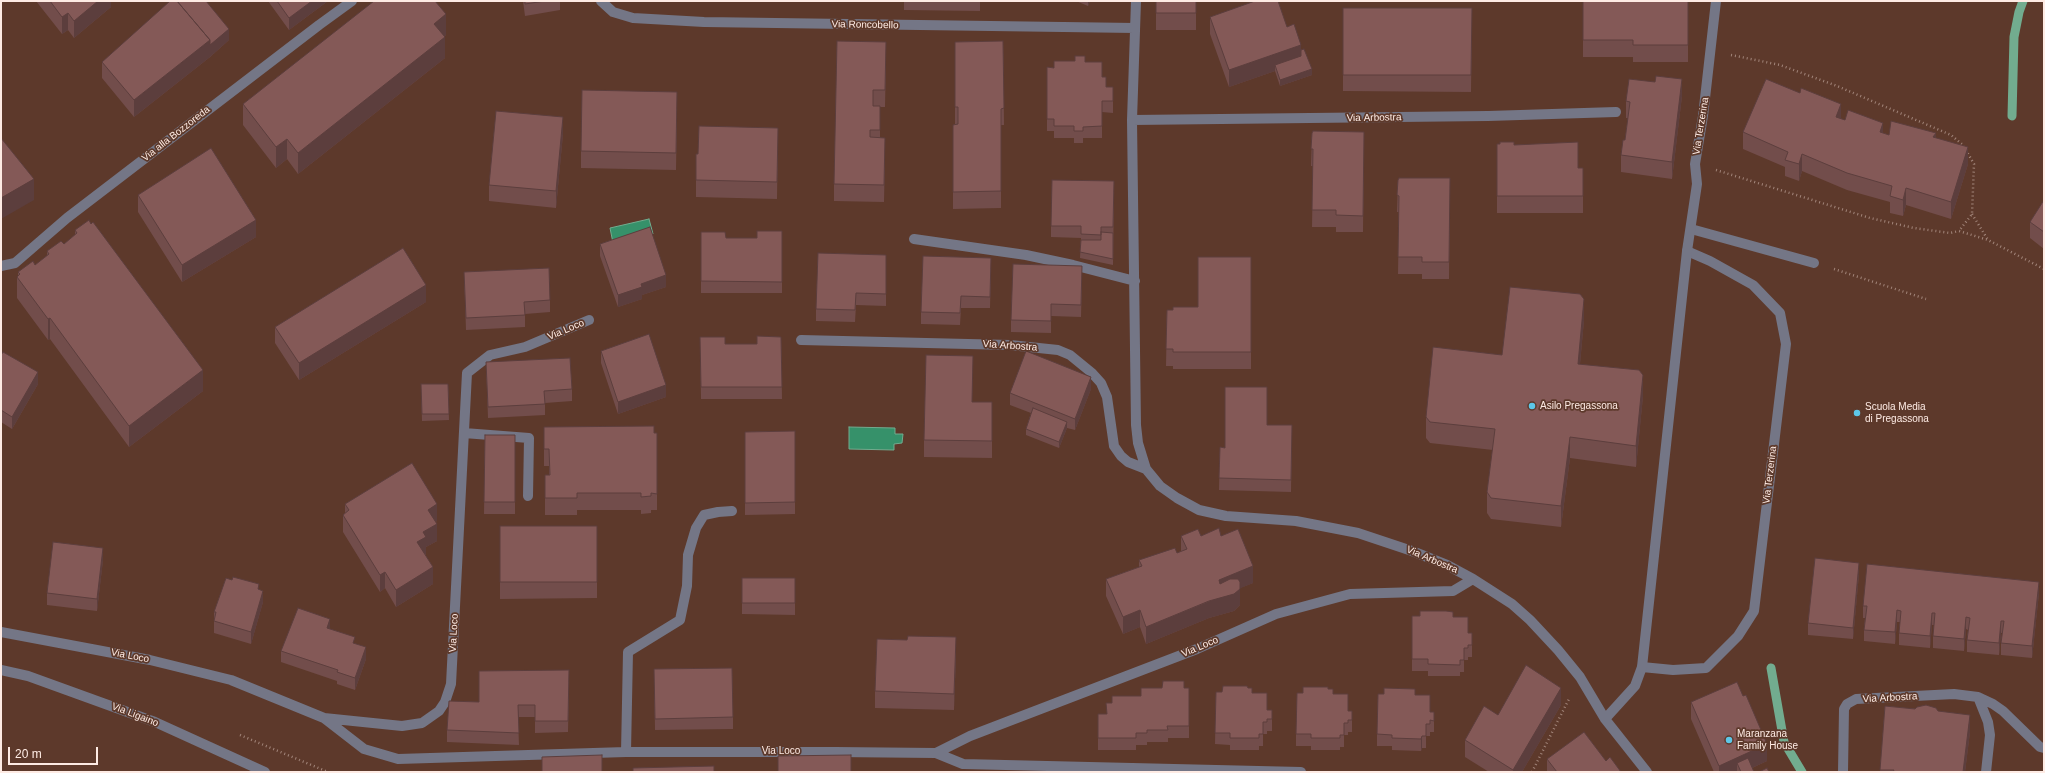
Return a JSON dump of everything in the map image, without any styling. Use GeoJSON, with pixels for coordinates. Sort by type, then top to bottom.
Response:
{"type":"FeatureCollection","features":[{"type":"Feature","properties":{"kind":"street","name":"Via alla Bozzoreda"},"geometry":{"type":"LineString","coordinates":[[1,266],[15,263],[73,214],[352,1]]}},
{"type":"Feature","properties":{"kind":"street","name":"Via Roncobello"},"geometry":{"type":"LineString","coordinates":[[601,1],[613,12],[633,18],[704,22],[1135,28]]}},
{"type":"Feature","properties":{"kind":"street","name":"Via Arbostra"},"geometry":{"type":"LineString","coordinates":[[1136,1],[1132,120],[1136,425],[1138,443],[1146,468],[1160,486],[1177,498],[1200,510],[1226,516],[1296,521],[1358,533],[1412,551],[1447,565],[1473,579],[1512,604],[1530,620],[1558,650],[1580,677],[1605,719],[1647,772]]}},
{"type":"Feature","properties":{"kind":"street","name":"Via Terzerina"},"geometry":{"type":"LineString","coordinates":[[1605,719],[1635,686],[1642,667],[1687,251],[1697,184],[1695,164],[1711,51],[1716,1]]}},
{"type":"Feature","properties":{"kind":"street","name":"Via Arbostra"},"geometry":{"type":"LineString","coordinates":[[1132,120],[1488,116],[1616,112]]}},
{"type":"Feature","properties":{"kind":"street"},"geometry":{"type":"LineString","coordinates":[[1691,229],[1814,263]]}},
{"type":"Feature","properties":{"kind":"street"},"geometry":{"type":"LineString","coordinates":[[914,239],[1026,255],[1135,281]]}},
{"type":"Feature","properties":{"kind":"street","name":"Via Terzerina"},"geometry":{"type":"LineString","coordinates":[[1642,667],[1672,670],[1706,668],[1738,636],[1754,611],[1786,344],[1780,313],[1753,285],[1710,261],[1687,251]]}},
{"type":"Feature","properties":{"kind":"street"},"geometry":{"type":"LineString","coordinates":[[1,274],[15,263]]}},
{"type":"Feature","properties":{"kind":"street","name":"Via Loco"},"geometry":{"type":"LineString","coordinates":[[324,718],[402,726],[422,723],[439,711],[445,702],[451,684],[467,373],[490,355],[525,347],[589,320]]}},
{"type":"Feature","properties":{"kind":"street","name":"Via Arbostra"},"geometry":{"type":"LineString","coordinates":[[801,340],[1010,345],[1058,350],[1070,355],[1092,373],[1101,383],[1107,397],[1114,446],[1121,456],[1128,462],[1146,468]]}},
{"type":"Feature","properties":{"kind":"street"},"geometry":{"type":"LineString","coordinates":[[464,433],[529,438],[528,496]]}},
{"type":"Feature","properties":{"kind":"street"},"geometry":{"type":"LineString","coordinates":[[626,752],[628,652],[680,620],[687,586],[688,555],[696,528],[704,515],[732,511]]}},
{"type":"Feature","properties":{"kind":"street","name":"Via Loco"},"geometry":{"type":"LineString","coordinates":[[936,753],[970,736],[1197,649],[1276,614],[1350,594],[1453,591],[1473,579]]}},
{"type":"Feature","properties":{"kind":"street","name":"Via Loco"},"geometry":{"type":"LineString","coordinates":[[1,632],[150,660],[231,680],[324,718],[364,749],[398,759],[626,752],[936,753],[963,764],[1301,772]]}},
{"type":"Feature","properties":{"kind":"street","name":"Via Ligaino"},"geometry":{"type":"LineString","coordinates":[[1,670],[28,676],[155,722],[264,772]]}},
{"type":"Feature","properties":{"kind":"street","name":"Via Arbostra"},"geometry":{"type":"LineString","coordinates":[[1843,772],[1843,717],[1844,709],[1851,701],[1954,694],[1978,698],[2003,711],[2040,747],[2044,748]]}},
{"type":"Feature","properties":{"kind":"street"},"geometry":{"type":"LineString","coordinates":[[1978,698],[1988,722],[1990,734],[1986,772]]}},
{"type":"Feature","properties":{"kind":"path"},"geometry":{"type":"LineString","coordinates":[[1711,51],[1780,65],[1837,86],[1951,136],[1963,145],[1974,164],[1972,214],[1988,240]]}},
{"type":"Feature","properties":{"kind":"path"},"geometry":{"type":"LineString","coordinates":[[1695,164],[1870,218],[1914,228],[1950,233],[1959,231],[1988,240],[2044,269]]}},
{"type":"Feature","properties":{"kind":"path"},"geometry":{"type":"LineString","coordinates":[[1959,231],[1972,214]]}},
{"type":"Feature","properties":{"kind":"path"},"geometry":{"type":"LineString","coordinates":[[1814,263],[1926,299]]}},
{"type":"Feature","properties":{"kind":"path"},"geometry":{"type":"LineString","coordinates":[[1532,772],[1580,677]]}},
{"type":"Feature","properties":{"kind":"shaded area"},"geometry":{"type":"Polygon","coordinates":[[[649,219],[653,234],[613,243],[610,228],[649,219]]]}},
{"type":"Feature","properties":{"kind":"shaded area"},"geometry":{"type":"Polygon","coordinates":[[[849,427],[895,428],[895,434],[903,434],[902,443],[894,444],[894,450],[849,449],[849,427]]]}},
{"type":"Feature","properties":{"kind":"building"},"geometry":{"type":"Polygon","coordinates":[[[50,1],[98,1],[74,21],[68,13],[62,17],[50,1]]]}},
{"type":"Feature","properties":{"kind":"building"},"geometry":{"type":"Polygon","coordinates":[[[170,1],[177,1],[210,40],[134,100],[102,62],[170,1]]]}},
{"type":"Feature","properties":{"kind":"building"},"geometry":{"type":"Polygon","coordinates":[[[177,1],[206,1],[229,29],[210,45],[210,40],[177,1]]]}},
{"type":"Feature","properties":{"kind":"building"},"geometry":{"type":"Polygon","coordinates":[[[277,1],[312,1],[289,18],[277,1]]]}},
{"type":"Feature","properties":{"kind":"building"},"geometry":{"type":"Polygon","coordinates":[[[374,1],[435,1],[446,14],[434,24],[445,37],[298,153],[287,139],[276,147],[243,104],[374,1]]]}},
{"type":"Feature","properties":{"kind":"building"},"geometry":{"type":"Polygon","coordinates":[[[525,1],[545,1],[525,4],[525,1]]]}},
{"type":"Feature","properties":{"kind":"building"},"geometry":{"type":"Polygon","coordinates":[[[1156,1],[1196,1],[1196,13],[1156,13],[1156,1]]]}},
{"type":"Feature","properties":{"kind":"building"},"geometry":{"type":"Polygon","coordinates":[[[1255,1],[1278,1],[1287,27],[1294,24],[1301,45],[1229,70],[1210,17],[1255,1]]]}},
{"type":"Feature","properties":{"kind":"building"},"geometry":{"type":"Polygon","coordinates":[[[1583,1],[1688,1],[1688,45],[1633,45],[1633,40],[1583,40],[1583,1]]]}},
{"type":"Feature","properties":{"kind":"building"},"geometry":{"type":"Polygon","coordinates":[[[1343,8],[1472,8],[1471,75],[1343,75],[1343,8]]]}},
{"type":"Feature","properties":{"kind":"building"},"geometry":{"type":"Polygon","coordinates":[[[837,41],[886,42],[885,90],[873,90],[873,106],[880,106],[880,130],[870,130],[870,137],[885,138],[884,185],[834,184],[837,41]]]}},
{"type":"Feature","properties":{"kind":"building"},"geometry":{"type":"Polygon","coordinates":[[[1003,41],[1004,108],[1001,109],[1001,191],[953,192],[953,125],[958,124],[958,107],[955,107],[955,42],[1003,41]]]}},
{"type":"Feature","properties":{"kind":"building"},"geometry":{"type":"Polygon","coordinates":[[[1304,49],[1312,69],[1280,80],[1275,65],[1301,56],[1301,50],[1304,49]]]}},
{"type":"Feature","properties":{"kind":"building"},"geometry":{"type":"Polygon","coordinates":[[[1075,56],[1085,56],[1085,62],[1102,62],[1102,77],[1106,77],[1106,87],[1113,87],[1113,101],[1102,101],[1102,126],[1083,127],[1083,131],[1074,131],[1074,126],[1054,126],[1054,119],[1047,119],[1047,67],[1054,68],[1054,61],[1075,61],[1075,56]]]}},
{"type":"Feature","properties":{"kind":"building"},"geometry":{"type":"Polygon","coordinates":[[[1656,76],[1682,79],[1672,162],[1621,155],[1623,140],[1625,140],[1630,102],[1626,101],[1629,79],[1655,82],[1656,76]]]}},
{"type":"Feature","properties":{"kind":"building"},"geometry":{"type":"Polygon","coordinates":[[[1766,79],[1800,93],[1801,88],[1841,104],[1836,117],[1845,120],[1848,110],[1883,123],[1880,132],[1889,135],[1891,121],[1936,133],[1933,137],[1968,147],[1951,202],[1906,188],[1903,200],[1890,196],[1892,186],[1847,173],[1802,154],[1799,164],[1785,160],[1788,152],[1743,132],[1766,79]]]}},
{"type":"Feature","properties":{"kind":"building"},"geometry":{"type":"Polygon","coordinates":[[[582,90],[677,92],[676,153],[581,151],[582,90]]]}},
{"type":"Feature","properties":{"kind":"building"},"geometry":{"type":"Polygon","coordinates":[[[496,111],[563,117],[556,191],[489,185],[496,111]]]}},
{"type":"Feature","properties":{"kind":"building"},"geometry":{"type":"Polygon","coordinates":[[[699,126],[778,128],[777,182],[696,180],[696,154],[698,154],[699,126]]]}},
{"type":"Feature","properties":{"kind":"building"},"geometry":{"type":"Polygon","coordinates":[[[1313,131],[1364,132],[1363,216],[1336,215],[1336,210],[1312,210],[1313,149],[1311,149],[1313,131]]]}},
{"type":"Feature","properties":{"kind":"building"},"geometry":{"type":"Polygon","coordinates":[[[1,138],[34,179],[1,198],[1,138]]]}},
{"type":"Feature","properties":{"kind":"building"},"geometry":{"type":"Polygon","coordinates":[[[1500,142],[1514,142],[1514,145],[1578,142],[1578,168],[1583,168],[1583,196],[1497,196],[1497,144],[1500,144],[1500,142]]]}},
{"type":"Feature","properties":{"kind":"building"},"geometry":{"type":"Polygon","coordinates":[[[211,148],[256,220],[182,265],[138,195],[211,148]]]}},
{"type":"Feature","properties":{"kind":"building"},"geometry":{"type":"Polygon","coordinates":[[[1399,178],[1450,178],[1449,262],[1422,262],[1422,257],[1398,257],[1399,196],[1397,195],[1399,178]]]}},
{"type":"Feature","properties":{"kind":"building"},"geometry":{"type":"Polygon","coordinates":[[[1052,180],[1114,181],[1113,227],[1101,227],[1101,235],[1081,234],[1081,226],[1051,226],[1052,180]]]}},
{"type":"Feature","properties":{"kind":"building"},"geometry":{"type":"Polygon","coordinates":[[[2044,200],[2044,232],[2030,222],[2044,200]]]}},
{"type":"Feature","properties":{"kind":"building"},"geometry":{"type":"Polygon","coordinates":[[[89,220],[91,224],[93,222],[203,370],[129,426],[50,318],[48,319],[17,277],[20,274],[18,272],[33,261],[35,265],[49,254],[47,251],[61,241],[64,244],[77,233],[75,230],[89,220]]]}},
{"type":"Feature","properties":{"kind":"building"},"geometry":{"type":"Polygon","coordinates":[[[650,227],[666,275],[641,284],[642,287],[618,295],[600,244],[650,227]]]}},
{"type":"Feature","properties":{"kind":"building"},"geometry":{"type":"Polygon","coordinates":[[[757,231],[782,231],[782,282],[701,281],[701,232],[725,232],[726,238],[757,238],[757,231]]]}},
{"type":"Feature","properties":{"kind":"building"},"geometry":{"type":"Polygon","coordinates":[[[1101,232],[1113,233],[1113,259],[1080,252],[1081,240],[1101,240],[1101,232]]]}},
{"type":"Feature","properties":{"kind":"building"},"geometry":{"type":"Polygon","coordinates":[[[403,248],[426,285],[299,363],[275,327],[403,248]]]}},
{"type":"Feature","properties":{"kind":"building"},"geometry":{"type":"Polygon","coordinates":[[[818,253],[886,255],[886,294],[856,293],[855,310],[816,309],[818,253]]]}},
{"type":"Feature","properties":{"kind":"building"},"geometry":{"type":"Polygon","coordinates":[[[923,256],[991,258],[990,297],[961,296],[960,313],[921,312],[923,256]]]}},
{"type":"Feature","properties":{"kind":"building"},"geometry":{"type":"Polygon","coordinates":[[[1198,257],[1251,257],[1251,352],[1173,352],[1173,349],[1166,349],[1167,310],[1173,310],[1173,307],[1198,307],[1198,257]]]}},
{"type":"Feature","properties":{"kind":"building"},"geometry":{"type":"Polygon","coordinates":[[[1013,264],[1082,266],[1081,305],[1051,304],[1051,321],[1011,320],[1013,264]]]}},
{"type":"Feature","properties":{"kind":"building"},"geometry":{"type":"Polygon","coordinates":[[[549,268],[550,300],[524,302],[525,315],[466,318],[464,272],[549,268]]]}},
{"type":"Feature","properties":{"kind":"building"},"geometry":{"type":"Polygon","coordinates":[[[1510,287],[1580,294],[1584,299],[1578,364],[1639,370],[1643,375],[1636,446],[1570,437],[1561,506],[1491,498],[1487,492],[1495,429],[1430,422],[1426,417],[1433,347],[1502,355],[1510,287]]]}},
{"type":"Feature","properties":{"kind":"building"},"geometry":{"type":"Polygon","coordinates":[[[649,334],[666,385],[618,402],[601,351],[649,334]]]}},
{"type":"Feature","properties":{"kind":"building"},"geometry":{"type":"Polygon","coordinates":[[[757,336],[781,337],[782,387],[701,387],[700,337],[725,337],[725,344],[757,344],[757,336]]]}},
{"type":"Feature","properties":{"kind":"building"},"geometry":{"type":"Polygon","coordinates":[[[1026,351],[1091,377],[1075,419],[1010,393],[1026,351]]]}},
{"type":"Feature","properties":{"kind":"building"},"geometry":{"type":"Polygon","coordinates":[[[3,352],[38,372],[12,417],[1,410],[1,355],[3,352]]]}},
{"type":"Feature","properties":{"kind":"building"},"geometry":{"type":"Polygon","coordinates":[[[926,355],[973,356],[972,402],[992,402],[992,441],[924,440],[926,355]]]}},
{"type":"Feature","properties":{"kind":"building"},"geometry":{"type":"Polygon","coordinates":[[[570,358],[572,389],[544,391],[545,404],[488,407],[486,362],[570,358]]]}},
{"type":"Feature","properties":{"kind":"building"},"geometry":{"type":"Polygon","coordinates":[[[421,384],[448,384],[449,414],[422,414],[421,384]]]}},
{"type":"Feature","properties":{"kind":"building"},"geometry":{"type":"Polygon","coordinates":[[[1225,387],[1267,387],[1267,425],[1292,425],[1291,480],[1219,478],[1220,447],[1225,448],[1225,387]]]}},
{"type":"Feature","properties":{"kind":"building"},"geometry":{"type":"Polygon","coordinates":[[[1033,408],[1067,422],[1059,442],[1026,429],[1033,408]]]}},
{"type":"Feature","properties":{"kind":"building"},"geometry":{"type":"Polygon","coordinates":[[[654,426],[654,433],[657,433],[657,494],[651,493],[651,496],[641,497],[641,493],[577,493],[577,498],[545,498],[545,475],[550,475],[549,449],[544,449],[544,427],[654,426]]]}},
{"type":"Feature","properties":{"kind":"building"},"geometry":{"type":"Polygon","coordinates":[[[795,431],[795,502],[745,503],[745,432],[795,431]]]}},
{"type":"Feature","properties":{"kind":"building"},"geometry":{"type":"Polygon","coordinates":[[[485,435],[515,435],[515,502],[484,502],[485,435]]]}},
{"type":"Feature","properties":{"kind":"building"},"geometry":{"type":"Polygon","coordinates":[[[412,463],[437,504],[428,510],[437,524],[423,532],[426,537],[417,542],[433,567],[396,590],[385,572],[380,575],[343,515],[349,510],[345,504],[412,463]]]}},
{"type":"Feature","properties":{"kind":"building"},"geometry":{"type":"Polygon","coordinates":[[[500,526],[597,526],[597,582],[500,582],[500,526]]]}},
{"type":"Feature","properties":{"kind":"building"},"geometry":{"type":"Polygon","coordinates":[[[1219,528],[1221,536],[1238,529],[1253,566],[1219,580],[1220,584],[1230,579],[1238,579],[1240,582],[1240,589],[1234,594],[1209,601],[1146,627],[1140,610],[1123,617],[1106,579],[1142,566],[1139,560],[1175,548],[1177,553],[1187,549],[1181,536],[1198,529],[1201,536],[1219,528]]]}},
{"type":"Feature","properties":{"kind":"building"},"geometry":{"type":"Polygon","coordinates":[[[53,542],[103,548],[97,599],[47,593],[53,542]]]}},
{"type":"Feature","properties":{"kind":"building"},"geometry":{"type":"Polygon","coordinates":[[[1815,558],[1859,563],[1853,628],[1808,623],[1815,558]]]}},
{"type":"Feature","properties":{"kind":"building"},"geometry":{"type":"Polygon","coordinates":[[[1867,564],[2039,582],[2032,646],[2001,643],[2004,621],[2001,621],[1999,643],[1967,640],[1970,618],[1966,617],[1964,639],[1933,636],[1935,613],[1932,613],[1930,636],[1899,633],[1901,611],[1897,610],[1895,632],[1864,630],[1867,606],[1863,606],[1867,564]]]}},
{"type":"Feature","properties":{"kind":"building"},"geometry":{"type":"Polygon","coordinates":[[[233,577],[259,584],[258,589],[263,591],[251,632],[214,621],[216,612],[214,612],[226,578],[232,580],[233,577]]]}},
{"type":"Feature","properties":{"kind":"building"},"geometry":{"type":"Polygon","coordinates":[[[742,578],[795,578],[795,603],[742,603],[742,578]]]}},
{"type":"Feature","properties":{"kind":"building"},"geometry":{"type":"Polygon","coordinates":[[[298,608],[330,619],[327,628],[355,637],[353,643],[366,647],[355,678],[337,672],[338,670],[281,651],[298,608]]]}},
{"type":"Feature","properties":{"kind":"building"},"geometry":{"type":"Polygon","coordinates":[[[1420,611],[1446,611],[1453,612],[1453,617],[1468,617],[1468,633],[1472,633],[1472,645],[1468,645],[1468,648],[1464,648],[1464,660],[1460,660],[1460,665],[1428,664],[1428,659],[1412,659],[1412,616],[1420,616],[1420,611]]]}},
{"type":"Feature","properties":{"kind":"building"},"geometry":{"type":"Polygon","coordinates":[[[908,636],[956,637],[954,694],[875,691],[877,639],[907,640],[908,636]]]}},
{"type":"Feature","properties":{"kind":"building"},"geometry":{"type":"Polygon","coordinates":[[[1526,665],[1561,688],[1513,770],[1465,740],[1484,706],[1498,715],[1526,665]]]}},
{"type":"Feature","properties":{"kind":"building"},"geometry":{"type":"Polygon","coordinates":[[[732,668],[733,717],[655,719],[654,669],[732,668]]]}},
{"type":"Feature","properties":{"kind":"building"},"geometry":{"type":"Polygon","coordinates":[[[569,670],[568,721],[535,721],[535,705],[518,705],[519,733],[447,730],[449,701],[479,702],[479,671],[569,670]]]}},
{"type":"Feature","properties":{"kind":"building"},"geometry":{"type":"Polygon","coordinates":[[[1163,681],[1184,681],[1184,688],[1189,688],[1189,726],[1167,726],[1168,730],[1147,730],[1147,733],[1136,733],[1136,738],[1098,738],[1098,714],[1107,714],[1106,703],[1112,703],[1112,696],[1141,696],[1141,688],[1162,688],[1163,681]]]}},
{"type":"Feature","properties":{"kind":"building","name":"Maranzana Family House"},"geometry":{"type":"Polygon","coordinates":[[[1737,682],[1743,696],[1746,695],[1767,744],[1719,766],[1691,702],[1737,682]]]}},
{"type":"Feature","properties":{"kind":"building"},"geometry":{"type":"Polygon","coordinates":[[[1223,686],[1247,686],[1248,688],[1252,688],[1252,693],[1267,693],[1267,710],[1272,710],[1272,719],[1267,719],[1267,722],[1263,722],[1263,734],[1259,734],[1259,738],[1230,738],[1230,733],[1215,733],[1216,692],[1222,692],[1223,686]]]}},
{"type":"Feature","properties":{"kind":"building"},"geometry":{"type":"Polygon","coordinates":[[[1303,687],[1328,687],[1328,689],[1333,689],[1333,694],[1348,694],[1348,711],[1352,711],[1352,720],[1348,720],[1348,723],[1344,723],[1344,735],[1340,735],[1340,738],[1311,738],[1311,734],[1296,734],[1297,693],[1303,693],[1303,687]]]}},
{"type":"Feature","properties":{"kind":"building"},"geometry":{"type":"Polygon","coordinates":[[[1384,688],[1415,689],[1415,695],[1430,695],[1430,712],[1434,712],[1434,721],[1430,720],[1430,724],[1426,724],[1426,736],[1422,736],[1421,739],[1392,738],[1392,735],[1377,734],[1378,694],[1384,694],[1384,688]]]}},
{"type":"Feature","properties":{"kind":"building"},"geometry":{"type":"Polygon","coordinates":[[[1926,705],[1936,708],[1938,711],[1970,715],[1963,772],[1893,772],[1894,770],[1880,770],[1885,706],[1915,709],[1926,705]]]}},
{"type":"Feature","properties":{"kind":"building"},"geometry":{"type":"Polygon","coordinates":[[[1584,732],[1606,761],[1610,757],[1621,772],[1557,772],[1547,759],[1584,732]]]}},
{"type":"Feature","properties":{"kind":"building"},"geometry":{"type":"Polygon","coordinates":[[[602,755],[602,772],[542,772],[542,757],[602,755]]]}},
{"type":"Feature","properties":{"kind":"building"},"geometry":{"type":"Polygon","coordinates":[[[851,755],[851,772],[778,772],[778,756],[851,755]]]}},
{"type":"Feature","properties":{"kind":"building"},"geometry":{"type":"Polygon","coordinates":[[[1748,758],[1754,772],[1741,772],[1737,763],[1748,758]]]}},
{"type":"Feature","properties":{"kind":"building"},"geometry":{"type":"Polygon","coordinates":[[[714,766],[714,772],[633,772],[633,768],[714,766]]]}},
{"type":"Feature","properties":{"kind":"building"},"geometry":{"type":"Polygon","coordinates":[[[1767,768],[1769,772],[1759,772],[1767,768]]]}},
{"type":"Feature","properties":{"kind":"waterway"},"geometry":{"type":"LineString","coordinates":[[2012,116],[2014,37],[2019,12],[2023,1]]}},
{"type":"Feature","properties":{"kind":"waterway"},"geometry":{"type":"LineString","coordinates":[[1771,668],[1784,742],[1802,772]]}},
{"type":"Feature","properties":{"kind":"place","name":"Asilo Pregassona"},"geometry":{"type":"Point","coordinates":[1532,406]}},
{"type":"Feature","properties":{"kind":"place","name":"Scuola Media di Pregassona"},"geometry":{"type":"Point","coordinates":[1857,413]}},
{"type":"Feature","properties":{"kind":"place","name":"Maranzana Family House"},"geometry":{"type":"Point","coordinates":[1729,740]}}]}
